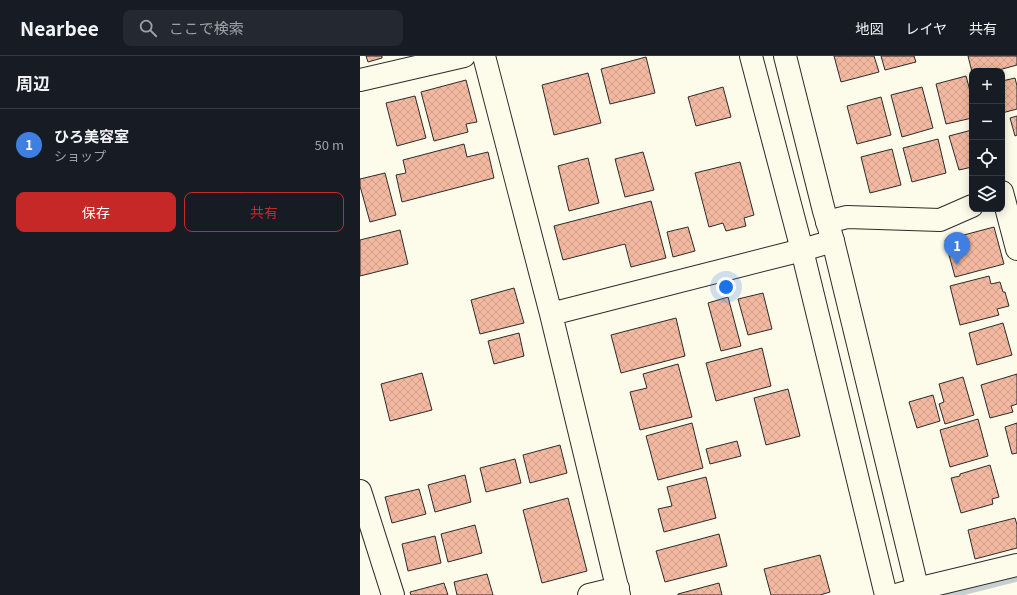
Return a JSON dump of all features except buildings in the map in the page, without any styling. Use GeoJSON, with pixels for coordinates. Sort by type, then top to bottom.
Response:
{"type":"FeatureCollection","features":[{"type":"Feature","properties":{"kind":"street"},"geometry":{"type":"LineString","coordinates":[[360,80],[464,56]]}},
{"type":"Feature","properties":{"kind":"street"},"geometry":{"type":"LineString","coordinates":[[484,56],[551,314],[618,592],[589,595]]}},
{"type":"Feature","properties":{"kind":"street"},"geometry":{"type":"LineString","coordinates":[[751,56],[802,250],[886,595]]}},
{"type":"Feature","properties":{"kind":"street"},"geometry":{"type":"LineString","coordinates":[[785,56],[830,232],[918,592]]}},
{"type":"Feature","properties":{"kind":"street"},"geometry":{"type":"LineString","coordinates":[[1005,191],[1017,189]]}},
{"type":"Feature","properties":{"kind":"street"},"geometry":{"type":"LineString","coordinates":[[1005,203],[1017,249]]}},
{"type":"Feature","properties":{"kind":"street"},"geometry":{"type":"LineString","coordinates":[[551,314],[802,250],[830,232],[846,217],[940,220],[969,207]]}},
{"type":"Feature","properties":{"kind":"street"},"geometry":{"type":"LineString","coordinates":[[360,491],[394,595]]}},
{"type":"Feature","properties":{"kind":"street"},"geometry":{"type":"LineString","coordinates":[[896,595],[918,592],[1017,565]]}},
{"type":"Feature","properties":{"kind":"waterway"},"geometry":{"type":"LineString","coordinates":[[946,595],[1017,577]]}},
{"type":"Feature","properties":{"kind":"place","name":"ひろ美容室"},"geometry":{"type":"Point","coordinates":[957,265]}}]}
